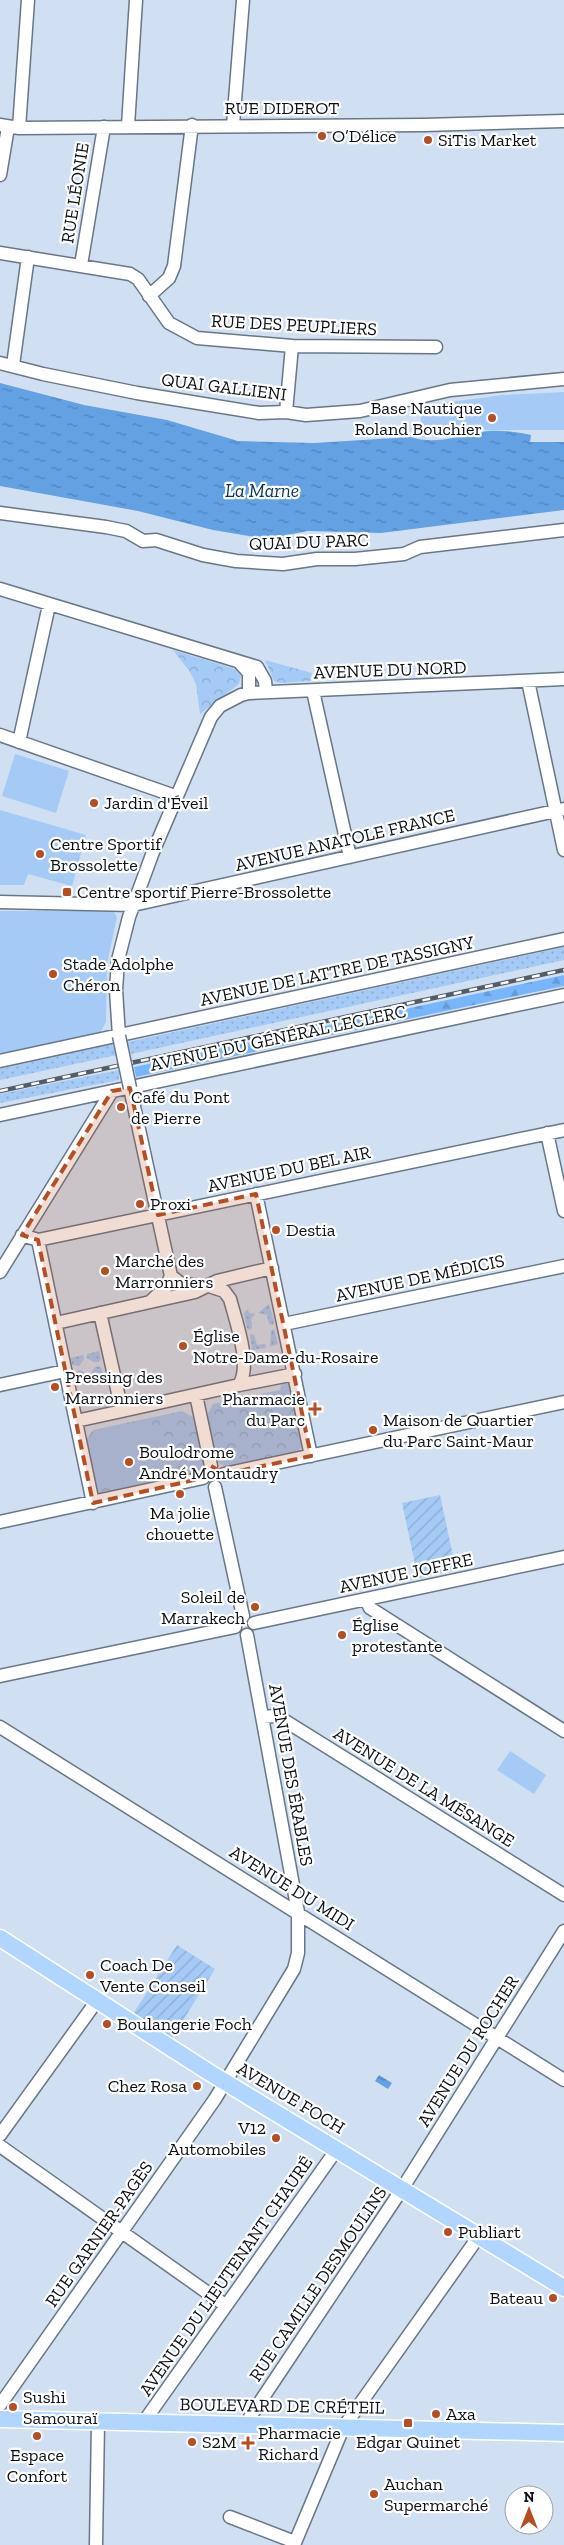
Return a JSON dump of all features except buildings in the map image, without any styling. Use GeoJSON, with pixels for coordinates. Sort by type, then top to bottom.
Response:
{"type":"FeatureCollection","features":[{"type":"Feature","properties":{"kind":"main road","name":"AVENUE FOCH"},"geometry":{"type":"LineString","coordinates":[[0,1938],[96,2002],[564,2288]]}},
{"type":"Feature","properties":{"kind":"main road","name":"BOULEVARD DE CRÉTEIL"},"geometry":{"type":"LineString","coordinates":[[0,2419],[564,2433]]}},
{"type":"Feature","properties":{"kind":"street"},"geometry":{"type":"LineString","coordinates":[[0,175],[28,0]]}},
{"type":"Feature","properties":{"kind":"street"},"geometry":{"type":"LineString","coordinates":[[128,126],[136,0]]}},
{"type":"Feature","properties":{"kind":"street"},"geometry":{"type":"LineString","coordinates":[[233,125],[243,0]]}},
{"type":"Feature","properties":{"kind":"street","name":"RUE DIDEROT"},"geometry":{"type":"LineString","coordinates":[[9,126],[424,125],[564,121]]}},
{"type":"Feature","properties":{"kind":"street"},"geometry":{"type":"LineString","coordinates":[[149,296],[169,278],[174,266],[192,125]]}},
{"type":"Feature","properties":{"kind":"street","name":"RUE LÉONIE"},"geometry":{"type":"LineString","coordinates":[[81,265],[104,127]]}},
{"type":"Feature","properties":{"kind":"street","name":"RUE DES PEUPLIERS"},"geometry":{"type":"LineString","coordinates":[[0,253],[130,274],[138,279],[169,323],[197,338],[292,346],[436,347]]}},
{"type":"Feature","properties":{"kind":"street"},"geometry":{"type":"LineString","coordinates":[[6,364],[28,257]]}},
{"type":"Feature","properties":{"kind":"street"},"geometry":{"type":"LineString","coordinates":[[286,412],[292,346]]}},
{"type":"Feature","properties":{"kind":"street","name":"QUAI GALLIENI"},"geometry":{"type":"LineString","coordinates":[[6,364],[43,374],[137,393],[259,413],[286,412],[306,415],[360,411],[450,390],[564,378]]}},
{"type":"Feature","properties":{"kind":"street","name":"QUAI DU PARC"},"geometry":{"type":"LineString","coordinates":[[0,513],[106,527],[126,532],[143,541],[156,540],[202,555],[266,564],[404,554],[420,547],[564,530]]}},
{"type":"Feature","properties":{"kind":"street"},"geometry":{"type":"LineString","coordinates":[[0,589],[257,667],[265,681],[266,692]]}},
{"type":"Feature","properties":{"kind":"street"},"geometry":{"type":"LineString","coordinates":[[19,742],[49,604]]}},
{"type":"Feature","properties":{"kind":"street"},"geometry":{"type":"LineString","coordinates":[[150,1302],[166,1287],[171,1276],[119,1036],[116,990],[118,960],[134,905],[175,796],[211,717],[220,706],[249,693],[249,673],[246,667],[237,660]]}},
{"type":"Feature","properties":{"kind":"street","name":"AVENUE DU NORD"},"geometry":{"type":"LineString","coordinates":[[249,693],[564,680]]}},
{"type":"Feature","properties":{"kind":"street"},"geometry":{"type":"LineString","coordinates":[[528,681],[560,810],[564,850]]}},
{"type":"Feature","properties":{"kind":"street"},"geometry":{"type":"LineString","coordinates":[[313,691],[350,857]]}},
{"type":"Feature","properties":{"kind":"street"},"geometry":{"type":"LineString","coordinates":[[0,735],[175,796]]}},
{"type":"Feature","properties":{"kind":"street","name":"AVENUE ANATOLE FRANCE"},"geometry":{"type":"LineString","coordinates":[[0,902],[134,905],[560,810]]}},
{"type":"Feature","properties":{"kind":"street","name":"AVENUE DE LATTRE DE TASSIGNY"},"geometry":{"type":"LineString","coordinates":[[0,1061],[564,939]]}},
{"type":"Feature","properties":{"kind":"street","name":"AVENUE DU GÉNÉRAL LECLERC"},"geometry":{"type":"LineString","coordinates":[[0,1115],[564,995]]}},
{"type":"Feature","properties":{"kind":"street"},"geometry":{"type":"LineString","coordinates":[[0,1272],[112,1092]]}},
{"type":"Feature","properties":{"kind":"street","name":"AVENUE DU BEL AIR"},"geometry":{"type":"LineString","coordinates":[[22,1235],[38,1240],[564,1130]]}},
{"type":"Feature","properties":{"kind":"street"},"geometry":{"type":"LineString","coordinates":[[547,1133],[564,1211]]}},
{"type":"Feature","properties":{"kind":"street"},"geometry":{"type":"LineString","coordinates":[[256,1194],[311,1456]]}},
{"type":"Feature","properties":{"kind":"street"},"geometry":{"type":"LineString","coordinates":[[38,1240],[94,1503]]}},
{"type":"Feature","properties":{"kind":"street","name":"AVENUE DE MÉDICIS"},"geometry":{"type":"LineString","coordinates":[[284,1324],[564,1266]]}},
{"type":"Feature","properties":{"kind":"street"},"geometry":{"type":"LineString","coordinates":[[56,1323],[195,1292],[217,1281],[272,1268]]}},
{"type":"Feature","properties":{"kind":"street"},"geometry":{"type":"LineString","coordinates":[[171,1276],[180,1283],[224,1291],[230,1299],[245,1365],[244,1377],[239,1385]]}},
{"type":"Feature","properties":{"kind":"street"},"geometry":{"type":"LineString","coordinates":[[100,1313],[122,1411]]}},
{"type":"Feature","properties":{"kind":"street"},"geometry":{"type":"LineString","coordinates":[[0,1385],[65,1371]]}},
{"type":"Feature","properties":{"kind":"street"},"geometry":{"type":"LineString","coordinates":[[76,1421],[295,1374]]}},
{"type":"Feature","properties":{"kind":"street"},"geometry":{"type":"LineString","coordinates":[[196,1395],[211,1466]]}},
{"type":"Feature","properties":{"kind":"street"},"geometry":{"type":"LineString","coordinates":[[224,1474],[564,1402]]}},
{"type":"Feature","properties":{"kind":"street"},"geometry":{"type":"LineString","coordinates":[[211,1466],[221,1468],[224,1474],[224,1481],[215,1487],[209,1486],[203,1478],[204,1472],[211,1466]]}},
{"type":"Feature","properties":{"kind":"street"},"geometry":{"type":"LineString","coordinates":[[0,1522],[203,1478]]}},
{"type":"Feature","properties":{"kind":"street"},"geometry":{"type":"LineString","coordinates":[[215,1487],[252,1632],[247,1635],[240,1635],[235,1627],[237,1620],[248,1619]]}},
{"type":"Feature","properties":{"kind":"street","name":"AVENUE JOFFRE"},"geometry":{"type":"LineString","coordinates":[[248,1619],[366,1600],[564,1557]]}},
{"type":"Feature","properties":{"kind":"street"},"geometry":{"type":"LineString","coordinates":[[366,1600],[370,1608],[564,1731]]}},
{"type":"Feature","properties":{"kind":"street"},"geometry":{"type":"LineString","coordinates":[[0,1676],[235,1627]]}},
{"type":"Feature","properties":{"kind":"street","name":"AVENUE DES ÉRABLES"},"geometry":{"type":"LineString","coordinates":[[226,2082],[294,1970],[298,1953],[298,1912],[247,1635]]}},
{"type":"Feature","properties":{"kind":"street","name":"AVENUE DE LA MÉSANGE"},"geometry":{"type":"LineString","coordinates":[[263,1717],[275,1716],[287,1722],[564,1895]]}},
{"type":"Feature","properties":{"kind":"street","name":"AVENUE DU MIDI"},"geometry":{"type":"LineString","coordinates":[[0,1727],[564,2080]]}},
{"type":"Feature","properties":{"kind":"street","name":"AVENUE DU ROCHER"},"geometry":{"type":"LineString","coordinates":[[402,2189],[564,1931]]}},
{"type":"Feature","properties":{"kind":"street"},"geometry":{"type":"LineString","coordinates":[[0,2135],[96,2002]]}},
{"type":"Feature","properties":{"kind":"street","name":"RUE GARNIER-PAGÈS"},"geometry":{"type":"LineString","coordinates":[[0,2405],[226,2082]]}},
{"type":"Feature","properties":{"kind":"street"},"geometry":{"type":"LineString","coordinates":[[0,2146],[225,2305]]}},
{"type":"Feature","properties":{"kind":"street","name":"AVENUE DU LIEUTENANT CHAURÉ"},"geometry":{"type":"LineString","coordinates":[[143,2423],[336,2149]]}},
{"type":"Feature","properties":{"kind":"street","name":"RUE CAMILLE DESMOULINS"},"geometry":{"type":"LineString","coordinates":[[250,2425],[250,2417],[402,2189]]}},
{"type":"Feature","properties":{"kind":"street"},"geometry":{"type":"LineString","coordinates":[[230,2517],[294,2544],[343,2428],[479,2236]]}},
{"type":"Feature","properties":{"kind":"street"},"geometry":{"type":"LineString","coordinates":[[96,2545],[98,2422]]}},
{"type":"Feature","properties":{"kind":"highlighted area"},"geometry":{"type":"Polygon","coordinates":[[[130,1088],[158,1215],[256,1194],[311,1456],[224,1474],[211,1466],[203,1478],[93,1503],[38,1240],[22,1235],[112,1091],[130,1088]]]}},
{"type":"Feature","properties":{"kind":"green space","name":"Base Nautique Roland Bouchier"},"geometry":{"type":"Polygon","coordinates":[[[564,392],[564,430],[484,430],[422,437],[420,406],[503,395],[564,392]]]}},
{"type":"Feature","properties":{"kind":"green space"},"geometry":{"type":"Polygon","coordinates":[[[173,650],[235,669],[241,676],[239,684],[200,714],[196,684],[190,672],[173,650]]]}},
{"type":"Feature","properties":{"kind":"green space"},"geometry":{"type":"Polygon","coordinates":[[[265,660],[312,673],[310,681],[281,683],[274,681],[265,660]]]}},
{"type":"Feature","properties":{"kind":"green space"},"geometry":{"type":"Polygon","coordinates":[[[15,754],[69,771],[56,813],[2,796],[15,754]]]}},
{"type":"Feature","properties":{"kind":"green space","name":"Centre Sportif Brossolette"},"geometry":{"type":"Polygon","coordinates":[[[0,810],[86,835],[72,886],[28,874],[24,885],[0,885],[0,810]]]}},
{"type":"Feature","properties":{"kind":"green space","name":"Stade Adolphe Chéron"},"geometry":{"type":"Polygon","coordinates":[[[0,911],[113,911],[117,917],[107,964],[106,1022],[100,1033],[0,1054],[0,911]]]}},
{"type":"Feature","properties":{"kind":"green space"},"geometry":{"type":"Polygon","coordinates":[[[564,947],[564,960],[131,1054],[128,1042],[564,947]]]}},
{"type":"Feature","properties":{"kind":"green space"},"geometry":{"type":"Polygon","coordinates":[[[564,975],[564,986],[136,1077],[134,1067],[564,975]]]}},
{"type":"Feature","properties":{"kind":"green space"},"geometry":{"type":"Polygon","coordinates":[[[112,1044],[117,1055],[0,1080],[0,1069],[112,1044]]]}},
{"type":"Feature","properties":{"kind":"green space"},"geometry":{"type":"Polygon","coordinates":[[[119,1070],[119,1080],[0,1103],[0,1094],[119,1070]]]}},
{"type":"Feature","properties":{"kind":"green space"},"geometry":{"type":"Polygon","coordinates":[[[269,1304],[274,1321],[273,1325],[269,1324],[267,1315],[258,1313],[269,1304]]]}},
{"type":"Feature","properties":{"kind":"green space"},"geometry":{"type":"Polygon","coordinates":[[[248,1309],[249,1313],[255,1314],[251,1319],[252,1328],[250,1330],[247,1328],[244,1313],[248,1309]]]}},
{"type":"Feature","properties":{"kind":"green space"},"geometry":{"type":"Polygon","coordinates":[[[274,1329],[278,1344],[270,1347],[271,1331],[274,1329]]]}},
{"type":"Feature","properties":{"kind":"green space"},"geometry":{"type":"Polygon","coordinates":[[[250,1334],[254,1335],[257,1345],[265,1344],[266,1348],[252,1350],[250,1334]]]}},
{"type":"Feature","properties":{"kind":"green space"},"geometry":{"type":"Polygon","coordinates":[[[99,1351],[101,1359],[99,1362],[94,1362],[87,1358],[87,1354],[99,1351]]]}},
{"type":"Feature","properties":{"kind":"green space"},"geometry":{"type":"Polygon","coordinates":[[[83,1355],[84,1359],[79,1366],[72,1365],[70,1358],[83,1355]]]}},
{"type":"Feature","properties":{"kind":"green space"},"geometry":{"type":"Polygon","coordinates":[[[100,1366],[104,1375],[92,1378],[91,1374],[95,1367],[100,1366]]]}},
{"type":"Feature","properties":{"kind":"green space"},"geometry":{"type":"Polygon","coordinates":[[[80,1370],[87,1375],[88,1379],[75,1382],[73,1374],[80,1370]]]}},
{"type":"Feature","properties":{"kind":"green space"},"geometry":{"type":"Polygon","coordinates":[[[289,1381],[304,1443],[297,1453],[227,1468],[216,1461],[206,1417],[213,1404],[280,1390],[282,1382],[289,1381]]]}},
{"type":"Feature","properties":{"kind":"green space"},"geometry":{"type":"Polygon","coordinates":[[[182,1411],[196,1419],[205,1462],[197,1475],[100,1495],[96,1489],[86,1440],[93,1430],[182,1411]]]}},
{"type":"Feature","properties":{"kind":"green space","name":"Boulodrome André Montaudry"},"geometry":{"type":"Polygon","coordinates":[[[137,1422],[139,1431],[157,1427],[160,1429],[168,1471],[97,1486],[88,1440],[94,1439],[93,1431],[137,1422]]]}},
{"type":"Feature","properties":{"kind":"green space"},"geometry":{"type":"Polygon","coordinates":[[[440,1495],[456,1570],[418,1578],[402,1503],[440,1495]]]}},
{"type":"Feature","properties":{"kind":"green space"},"geometry":{"type":"Polygon","coordinates":[[[510,1751],[546,1775],[534,1794],[497,1770],[510,1751]]]}},
{"type":"Feature","properties":{"kind":"green space"},"geometry":{"type":"Polygon","coordinates":[[[177,1945],[215,1969],[172,2038],[133,2014],[177,1945]]]}},
{"type":"Feature","properties":{"kind":"water","name":"La Marne"},"geometry":{"type":"Polygon","coordinates":[[[0,383],[84,405],[167,420],[238,441],[314,443],[411,437],[440,440],[478,432],[493,431],[531,435],[530,442],[564,442],[564,510],[381,533],[308,531],[266,539],[213,530],[138,511],[0,486],[0,383]]]}},
{"type":"Feature","properties":{"kind":"water"},"geometry":{"type":"Polygon","coordinates":[[[379,2075],[392,2083],[388,2089],[375,2081],[379,2075]]]}},
{"type":"Feature","properties":{"kind":"railway"},"geometry":{"type":"LineString","coordinates":[[0,1091],[564,970]]}},
{"type":"Feature","properties":{"kind":"place","name":"O’Délice"},"geometry":{"type":"Point","coordinates":[322,136]}},
{"type":"Feature","properties":{"kind":"place","name":"SiTis Market"},"geometry":{"type":"Point","coordinates":[428,140]}},
{"type":"Feature","properties":{"kind":"place","name":"Base Nautique Roland Bouchier"},"geometry":{"type":"Point","coordinates":[492,418]}},
{"type":"Feature","properties":{"kind":"place","name":"Jardin d'Éveil"},"geometry":{"type":"Point","coordinates":[94,803]}},
{"type":"Feature","properties":{"kind":"place","name":"Centre Sportif Brossolette"},"geometry":{"type":"Point","coordinates":[40,854]}},
{"type":"Feature","properties":{"kind":"place","name":"Centre sportif Pierre-Brossolette"},"geometry":{"type":"Point","coordinates":[67,892]}},
{"type":"Feature","properties":{"kind":"place","name":"Stade Adolphe Chéron"},"geometry":{"type":"Point","coordinates":[53,974]}},
{"type":"Feature","properties":{"kind":"place","name":"Café du Pont de Pierre"},"geometry":{"type":"Point","coordinates":[121,1107]}},
{"type":"Feature","properties":{"kind":"place","name":"Proxi"},"geometry":{"type":"Point","coordinates":[140,1204]}},
{"type":"Feature","properties":{"kind":"place","name":"Destia"},"geometry":{"type":"Point","coordinates":[276,1230]}},
{"type":"Feature","properties":{"kind":"place","name":"Marché des Marronniers"},"geometry":{"type":"Point","coordinates":[105,1271]}},
{"type":"Feature","properties":{"kind":"place","name":"Église Notre-Dame-du-Rosaire"},"geometry":{"type":"Point","coordinates":[183,1346]}},
{"type":"Feature","properties":{"kind":"place","name":"Pressing des Marronniers"},"geometry":{"type":"Point","coordinates":[55,1387]}},
{"type":"Feature","properties":{"kind":"place","name":"Pharmacie du Parc"},"geometry":{"type":"Point","coordinates":[315,1409]}},
{"type":"Feature","properties":{"kind":"place","name":"Maison de Quartier du Parc Saint-Maur"},"geometry":{"type":"Point","coordinates":[373,1430]}},
{"type":"Feature","properties":{"kind":"place","name":"Boulodrome André Montaudry"},"geometry":{"type":"Point","coordinates":[129,1462]}},
{"type":"Feature","properties":{"kind":"place","name":"Ma jolie chouette"},"geometry":{"type":"Point","coordinates":[180,1494]}},
{"type":"Feature","properties":{"kind":"place","name":"Soleil de Marrakech"},"geometry":{"type":"Point","coordinates":[255,1607]}},
{"type":"Feature","properties":{"kind":"place","name":"Église protestante"},"geometry":{"type":"Point","coordinates":[342,1635]}},
{"type":"Feature","properties":{"kind":"place","name":"Coach De Vente Conseil"},"geometry":{"type":"Point","coordinates":[90,1975]}},
{"type":"Feature","properties":{"kind":"place","name":"Boulangerie Foch"},"geometry":{"type":"Point","coordinates":[107,2024]}},
{"type":"Feature","properties":{"kind":"place","name":"Chez Rosa"},"geometry":{"type":"Point","coordinates":[197,2086]}},
{"type":"Feature","properties":{"kind":"place","name":"V12 Automobiles"},"geometry":{"type":"Point","coordinates":[276,2138]}},
{"type":"Feature","properties":{"kind":"place","name":"Publiart"},"geometry":{"type":"Point","coordinates":[448,2232]}},
{"type":"Feature","properties":{"kind":"place","name":"Bateau"},"geometry":{"type":"Point","coordinates":[553,2298]}},
{"type":"Feature","properties":{"kind":"place","name":"Sushi Samouraï"},"geometry":{"type":"Point","coordinates":[13,2407]}},
{"type":"Feature","properties":{"kind":"place","name":"Axa"},"geometry":{"type":"Point","coordinates":[436,2414]}},
{"type":"Feature","properties":{"kind":"place","name":"Edgar Quinet"},"geometry":{"type":"Point","coordinates":[408,2423]}},
{"type":"Feature","properties":{"kind":"place","name":"Espace Confort"},"geometry":{"type":"Point","coordinates":[37,2436]}},
{"type":"Feature","properties":{"kind":"place","name":"S2M"},"geometry":{"type":"Point","coordinates":[192,2442]}},
{"type":"Feature","properties":{"kind":"place","name":"Pharmacie Richard"},"geometry":{"type":"Point","coordinates":[248,2443]}},
{"type":"Feature","properties":{"kind":"place","name":"Auchan Supermarché"},"geometry":{"type":"Point","coordinates":[374,2494]}}]}
